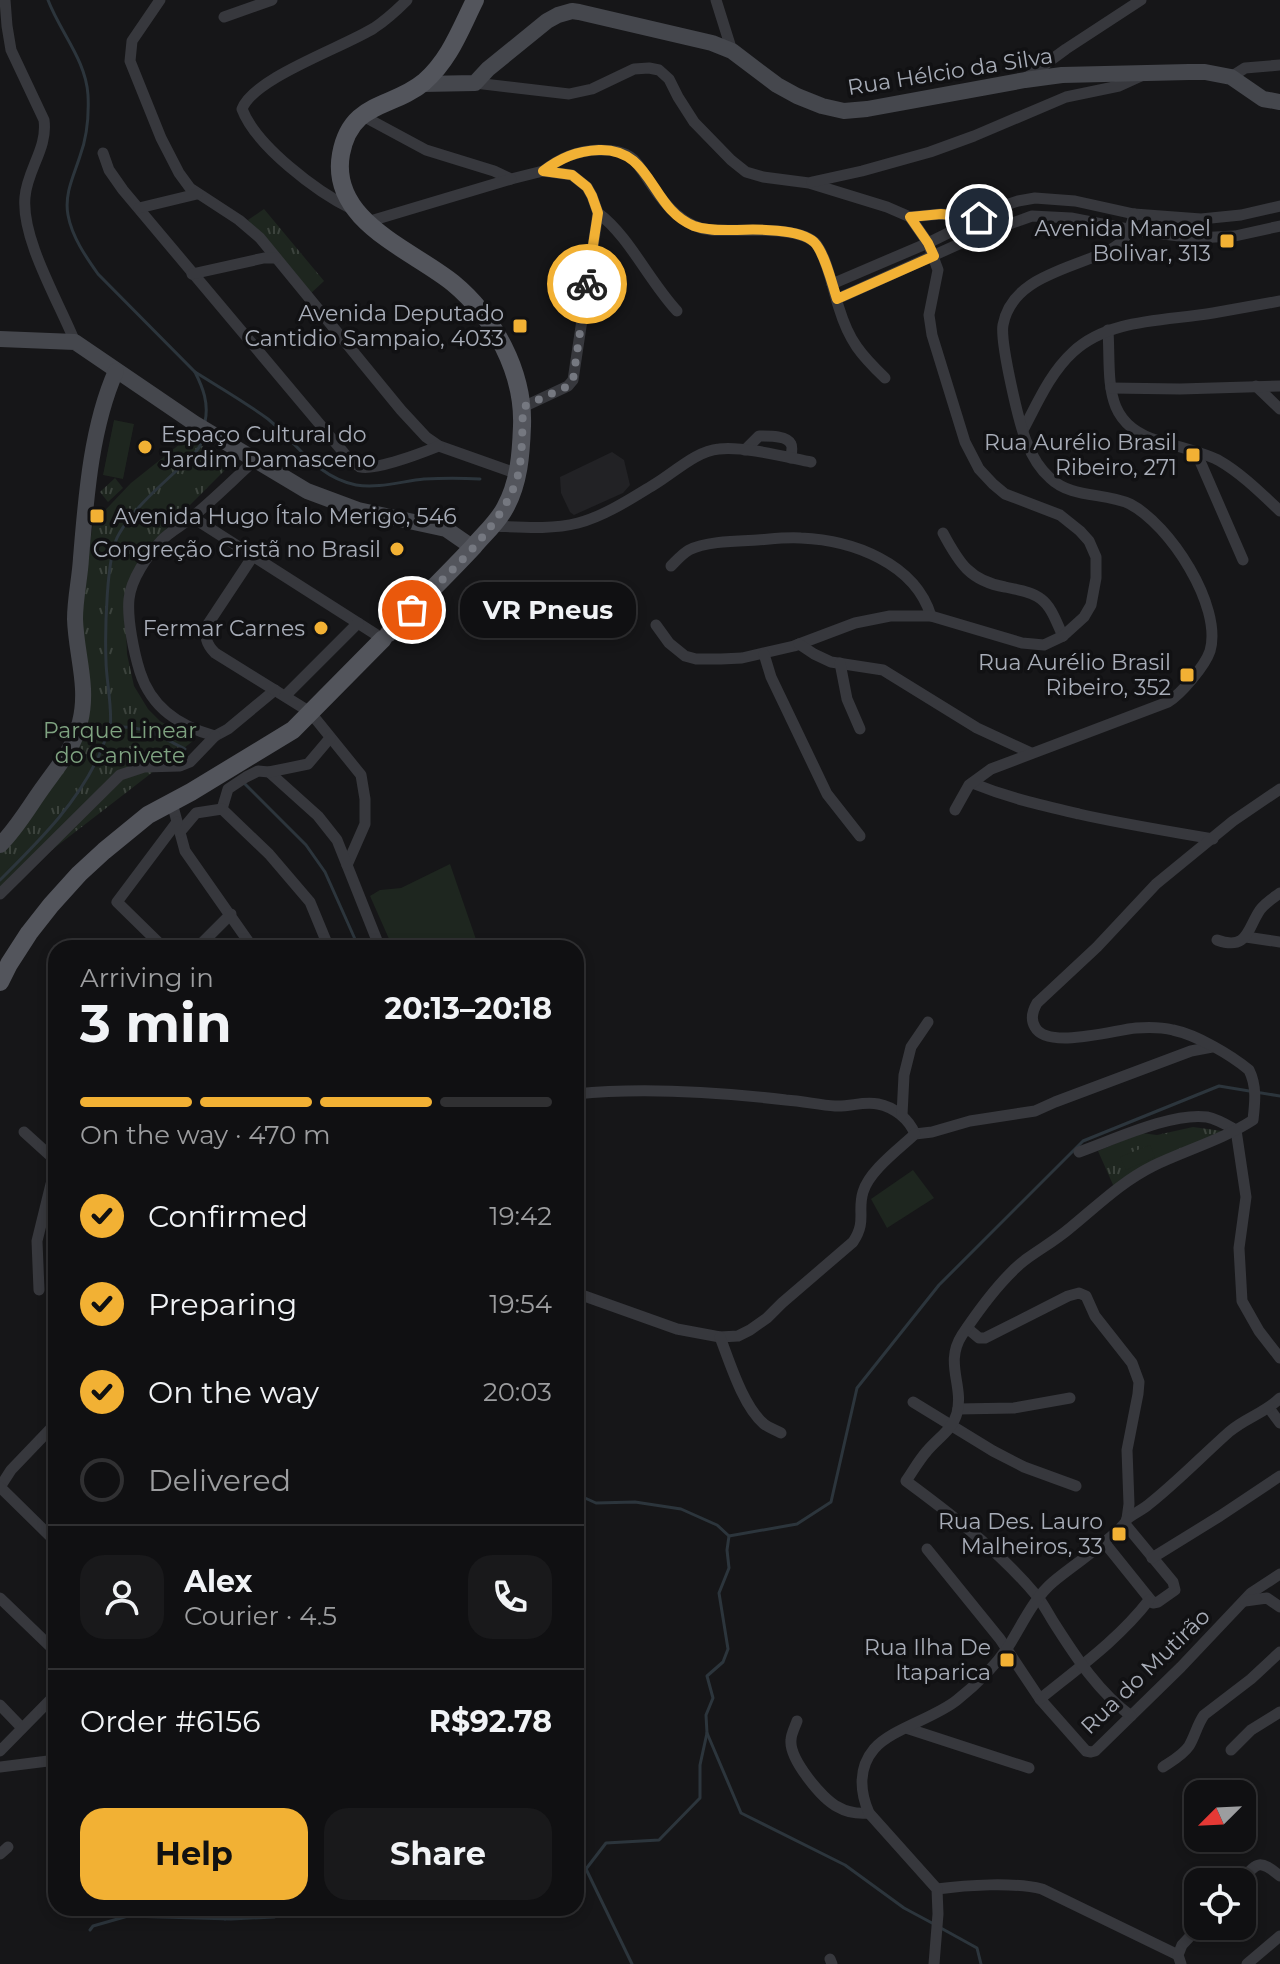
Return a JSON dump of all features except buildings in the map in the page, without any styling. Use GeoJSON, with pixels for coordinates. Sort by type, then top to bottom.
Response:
{"type":"FeatureCollection","features":[{"type":"Feature","properties":{"kind":"main road"},"geometry":{"type":"LineString","coordinates":[[0,982],[29,933],[79,874],[148,815],[293,730],[472,547],[505,508],[518,474],[523,407],[505,349],[487,318],[454,284],[390,241],[361,217],[348,199],[341,174],[341,154],[348,134],[361,114],[422,84],[441,65],[454,46],[475,0]]}},
{"type":"Feature","properties":{"kind":"street"},"geometry":{"type":"LineString","coordinates":[[5,0],[11,50],[45,127],[44,140],[26,188],[26,222],[75,342],[194,423],[307,491],[335,503],[446,529],[472,547]]}},
{"type":"Feature","properties":{"kind":"street"},"geometry":{"type":"LineString","coordinates":[[160,0],[132,41],[130,61],[170,159],[184,181],[197,194],[251,228],[426,437],[439,446],[518,474]]}},
{"type":"Feature","properties":{"kind":"street"},"geometry":{"type":"LineString","coordinates":[[224,17],[272,0]]}},
{"type":"Feature","properties":{"kind":"street"},"geometry":{"type":"LineString","coordinates":[[407,0],[392,16],[373,29],[276,79],[244,103],[242,109],[263,141],[290,167],[331,200],[361,217],[543,171],[579,179],[592,196],[598,213],[573,380],[568,386],[523,407]]}},
{"type":"Feature","properties":{"kind":"street"},"geometry":{"type":"LineString","coordinates":[[716,0],[732,51]]}},
{"type":"Feature","properties":{"kind":"street"},"geometry":{"type":"LineString","coordinates":[[1025,80],[1141,0]]}},
{"type":"Feature","properties":{"kind":"street","name":"Rua Hélcio da Silva"},"geometry":{"type":"LineString","coordinates":[[475,83],[547,21],[558,15],[596,7],[732,51],[787,91],[822,106],[844,111],[1062,75],[1205,72],[1231,77],[1263,99],[1280,102]]}},
{"type":"Feature","properties":{"kind":"street"},"geometry":{"type":"LineString","coordinates":[[1231,77],[1245,68],[1280,65]]}},
{"type":"Feature","properties":{"kind":"street"},"geometry":{"type":"LineString","coordinates":[[422,84],[475,83],[569,94],[592,89],[634,69],[659,70],[669,79],[694,122],[746,172],[809,183],[910,217],[941,214],[979,218]]}},
{"type":"Feature","properties":{"kind":"street"},"geometry":{"type":"LineString","coordinates":[[809,183],[930,152],[1066,97],[1119,86],[1145,74]]}},
{"type":"Feature","properties":{"kind":"street"},"geometry":{"type":"LineString","coordinates":[[361,114],[426,150],[511,179]]}},
{"type":"Feature","properties":{"kind":"street"},"geometry":{"type":"LineString","coordinates":[[543,171],[557,160],[577,152],[605,150],[625,154],[640,167],[670,209],[696,227],[799,234],[810,239],[816,244],[850,336],[860,353],[885,378]]}},
{"type":"Feature","properties":{"kind":"street"},"geometry":{"type":"LineString","coordinates":[[103,153],[113,176],[349,459],[360,467],[373,467],[439,446]]}},
{"type":"Feature","properties":{"kind":"street"},"geometry":{"type":"LineString","coordinates":[[139,208],[197,194]]}},
{"type":"Feature","properties":{"kind":"street"},"geometry":{"type":"LineString","coordinates":[[832,284],[1018,201],[1035,198],[1075,201],[1134,214],[1170,218],[1219,218],[1280,206]]}},
{"type":"Feature","properties":{"kind":"street"},"geometry":{"type":"LineString","coordinates":[[598,213],[612,223],[677,311]]}},
{"type":"Feature","properties":{"kind":"street"},"geometry":{"type":"LineString","coordinates":[[955,810],[972,783],[991,769],[1144,713],[1175,697],[1205,662],[1210,651],[1209,616],[1192,569],[1160,529],[1130,504],[1074,492],[1052,481],[1036,461],[1026,442],[1003,341],[1003,323],[1008,309],[1025,288],[1120,243],[1130,229],[1134,214]]}},
{"type":"Feature","properties":{"kind":"street"},"geometry":{"type":"LineString","coordinates":[[837,299],[979,235],[1032,216],[1071,218],[1196,238],[1235,236],[1280,226]]}},
{"type":"Feature","properties":{"kind":"street"},"geometry":{"type":"LineString","coordinates":[[656,625],[669,643],[696,659],[764,654],[855,623],[880,618],[931,616],[1030,645],[1044,645],[1059,638],[1084,617],[1091,605],[1097,565],[1089,541],[1060,515],[1016,499],[993,484],[970,454],[929,315],[938,270],[928,243],[910,217]]}},
{"type":"Feature","properties":{"kind":"street"},"geometry":{"type":"LineString","coordinates":[[192,274],[275,258]]}},
{"type":"Feature","properties":{"kind":"street"},"geometry":{"type":"LineString","coordinates":[[1023,430],[1046,387],[1066,359],[1083,344],[1108,330],[1280,301]]}},
{"type":"Feature","properties":{"kind":"street"},"geometry":{"type":"LineString","coordinates":[[1108,330],[1111,388],[1117,409],[1128,426],[1142,435],[1217,460],[1242,477],[1280,511]]}},
{"type":"Feature","properties":{"kind":"street"},"geometry":{"type":"LineString","coordinates":[[0,339],[75,342]]}},
{"type":"Feature","properties":{"kind":"street"},"geometry":{"type":"LineString","coordinates":[[0,845],[64,761],[80,722],[84,686],[75,615],[85,516],[94,449],[116,371]]}},
{"type":"Feature","properties":{"kind":"street"},"geometry":{"type":"LineString","coordinates":[[1256,386],[1280,409]]}},
{"type":"Feature","properties":{"kind":"street"},"geometry":{"type":"LineString","coordinates":[[1111,388],[1280,386]]}},
{"type":"Feature","properties":{"kind":"street"},"geometry":{"type":"LineString","coordinates":[[745,450],[759,436],[774,437],[791,443],[791,458]]}},
{"type":"Feature","properties":{"kind":"street"},"geometry":{"type":"LineString","coordinates":[[492,526],[529,527],[583,522],[641,492],[700,454],[717,449],[745,450],[811,462]]}},
{"type":"Feature","properties":{"kind":"street"},"geometry":{"type":"LineString","coordinates":[[1196,452],[1243,560]]}},
{"type":"Feature","properties":{"kind":"street"},"geometry":{"type":"LineString","coordinates":[[214,736],[175,720],[151,697],[138,666],[129,617],[129,597],[140,569],[162,540],[254,461]]}},
{"type":"Feature","properties":{"kind":"street"},"geometry":{"type":"LineString","coordinates":[[192,517],[358,623],[386,636]]}},
{"type":"Feature","properties":{"kind":"street"},"geometry":{"type":"LineString","coordinates":[[943,533],[964,568],[979,579],[1041,599],[1049,608],[1059,638]]}},
{"type":"Feature","properties":{"kind":"street"},"geometry":{"type":"LineString","coordinates":[[671,566],[689,550],[708,545],[794,538],[835,543],[879,558],[897,568],[921,594],[931,616]]}},
{"type":"Feature","properties":{"kind":"street"},"geometry":{"type":"LineString","coordinates":[[253,556],[208,624],[206,640],[215,653],[310,712],[361,775],[365,824],[347,865]]}},
{"type":"Feature","properties":{"kind":"street"},"geometry":{"type":"LineString","coordinates":[[0,894],[120,775],[144,767],[180,766],[190,762],[214,736],[280,693],[358,623]]}},
{"type":"Feature","properties":{"kind":"street"},"geometry":{"type":"LineString","coordinates":[[799,644],[822,658],[883,670],[977,728],[1031,753]]}},
{"type":"Feature","properties":{"kind":"street"},"geometry":{"type":"LineString","coordinates":[[764,654],[771,677],[827,794],[860,836]]}},
{"type":"Feature","properties":{"kind":"street"},"geometry":{"type":"LineString","coordinates":[[840,663],[847,699],[860,729]]}},
{"type":"Feature","properties":{"kind":"street"},"geometry":{"type":"LineString","coordinates":[[222,809],[228,789],[246,777],[258,771],[269,772],[308,764],[330,738]]}},
{"type":"Feature","properties":{"kind":"street"},"geometry":{"type":"LineString","coordinates":[[269,772],[318,816],[337,840],[377,940]]}},
{"type":"Feature","properties":{"kind":"street"},"geometry":{"type":"LineString","coordinates":[[972,783],[1035,805],[1213,839]]}},
{"type":"Feature","properties":{"kind":"street"},"geometry":{"type":"LineString","coordinates":[[1131,1716],[1102,1690],[1082,1665],[1038,1597],[950,1513],[906,1481],[927,1450],[951,1427],[958,1409],[954,1355],[957,1344],[1008,1276],[1069,1229],[1109,1193],[1132,1178],[1253,1120],[1254,1080],[1249,1070],[1191,1035],[1157,1027],[1052,1037],[1037,1029],[1033,1022],[1033,1010],[1149,890],[1233,821],[1280,789]]}},
{"type":"Feature","properties":{"kind":"street"},"geometry":{"type":"LineString","coordinates":[[172,803],[185,851],[248,940]]}},
{"type":"Feature","properties":{"kind":"street"},"geometry":{"type":"LineString","coordinates":[[156,940],[117,902],[179,827],[196,813],[222,809]]}},
{"type":"Feature","properties":{"kind":"street"},"geometry":{"type":"LineString","coordinates":[[222,809],[269,854],[310,902],[326,940]]}},
{"type":"Feature","properties":{"kind":"street"},"geometry":{"type":"LineString","coordinates":[[1246,937],[1261,908],[1280,893]]}},
{"type":"Feature","properties":{"kind":"street"},"geometry":{"type":"LineString","coordinates":[[205,940],[231,914]]}},
{"type":"Feature","properties":{"kind":"street"},"geometry":{"type":"LineString","coordinates":[[1217,940],[1233,943],[1246,937],[1280,942]]}},
{"type":"Feature","properties":{"kind":"street"},"geometry":{"type":"LineString","coordinates":[[902,1115],[904,1075],[911,1047],[928,1022]]}},
{"type":"Feature","properties":{"kind":"street"},"geometry":{"type":"LineString","coordinates":[[584,1296],[677,1329],[720,1337],[738,1336],[759,1325],[853,1242],[862,1224],[861,1198],[864,1187],[870,1177],[915,1134],[970,1121],[1035,1111],[1191,1051],[1213,1047]]}},
{"type":"Feature","properties":{"kind":"street"},"geometry":{"type":"LineString","coordinates":[[584,1094],[674,1092],[839,1106],[856,1102],[879,1104],[902,1115],[915,1134]]}},
{"type":"Feature","properties":{"kind":"street"},"geometry":{"type":"LineString","coordinates":[[1079,1152],[1180,1118],[1206,1117],[1236,1130]]}},
{"type":"Feature","properties":{"kind":"street"},"geometry":{"type":"LineString","coordinates":[[1236,1130],[1246,1197],[1239,1248],[1242,1301],[1259,1331],[1280,1358]]}},
{"type":"Feature","properties":{"kind":"street"},"geometry":{"type":"LineString","coordinates":[[24,1132],[48,1154]]}},
{"type":"Feature","properties":{"kind":"street"},"geometry":{"type":"LineString","coordinates":[[39,1290],[37,1241],[48,1196]]}},
{"type":"Feature","properties":{"kind":"street"},"geometry":{"type":"LineString","coordinates":[[967,1328],[979,1338],[985,1338],[1079,1293],[1086,1296],[1095,1316],[1132,1363],[1139,1382],[1127,1450],[1129,1504],[1126,1521],[1173,1582],[1175,1590],[1153,1603],[1104,1542]]}},
{"type":"Feature","properties":{"kind":"street"},"geometry":{"type":"LineString","coordinates":[[720,1337],[754,1412],[766,1425],[781,1433]]}},
{"type":"Feature","properties":{"kind":"street"},"geometry":{"type":"LineString","coordinates":[[958,1409],[1014,1408],[1070,1398]]}},
{"type":"Feature","properties":{"kind":"street"},"geometry":{"type":"LineString","coordinates":[[934,1964],[937,1889],[869,1813],[861,1785],[867,1761],[875,1748],[956,1701],[1006,1649],[1038,1597],[1053,1581],[1148,1505],[1233,1429],[1280,1398]]}},
{"type":"Feature","properties":{"kind":"street"},"geometry":{"type":"LineString","coordinates":[[913,1402],[1024,1467],[1076,1486]]}},
{"type":"Feature","properties":{"kind":"street"},"geometry":{"type":"LineString","coordinates":[[1269,1408],[1280,1423]]}},
{"type":"Feature","properties":{"kind":"street"},"geometry":{"type":"LineString","coordinates":[[48,1435],[11,1470],[0,1487],[48,1534]]}},
{"type":"Feature","properties":{"kind":"street"},"geometry":{"type":"LineString","coordinates":[[1152,1558],[1280,1476]]}},
{"type":"Feature","properties":{"kind":"street","name":"Rua do Mutirão"},"geometry":{"type":"LineString","coordinates":[[927,1549],[1006,1649],[1040,1699],[1086,1751],[1091,1752],[1245,1601],[1280,1574]]}},
{"type":"Feature","properties":{"kind":"street"},"geometry":{"type":"LineString","coordinates":[[0,1598],[48,1644]]}},
{"type":"Feature","properties":{"kind":"street"},"geometry":{"type":"LineString","coordinates":[[1245,1601],[1267,1598],[1280,1607]]}},
{"type":"Feature","properties":{"kind":"street"},"geometry":{"type":"LineString","coordinates":[[1040,1699],[1134,1618],[1149,1600]]}},
{"type":"Feature","properties":{"kind":"street"},"geometry":{"type":"LineString","coordinates":[[1163,1767],[1189,1746],[1204,1715],[1280,1652]]}},
{"type":"Feature","properties":{"kind":"street"},"geometry":{"type":"LineString","coordinates":[[0,1751],[48,1702]]}},
{"type":"Feature","properties":{"kind":"street"},"geometry":{"type":"LineString","coordinates":[[0,1705],[22,1728]]}},
{"type":"Feature","properties":{"kind":"street"},"geometry":{"type":"LineString","coordinates":[[1231,1750],[1258,1724],[1280,1712]]}},
{"type":"Feature","properties":{"kind":"street"},"geometry":{"type":"LineString","coordinates":[[797,1721],[791,1740],[792,1748],[809,1779],[828,1802],[840,1809],[857,1814],[869,1813]]}},
{"type":"Feature","properties":{"kind":"street"},"geometry":{"type":"LineString","coordinates":[[906,1728],[1029,1768]]}},
{"type":"Feature","properties":{"kind":"street"},"geometry":{"type":"LineString","coordinates":[[0,1767],[48,1761]]}},
{"type":"Feature","properties":{"kind":"street"},"geometry":{"type":"LineString","coordinates":[[1253,1868],[1259,1863],[1265,1864],[1280,1876]]}},
{"type":"Feature","properties":{"kind":"street"},"geometry":{"type":"LineString","coordinates":[[937,1889],[1031,1886],[1180,1959],[1182,1945],[1187,1940]]}},
{"type":"Feature","properties":{"kind":"street"},"geometry":{"type":"LineString","coordinates":[[1247,1964],[1280,1936]]}},
{"type":"Feature","properties":{"kind":"shaded area"},"geometry":{"type":"Polygon","coordinates":[[[612,452],[624,460],[630,485],[623,493],[574,515],[561,493],[560,477],[612,452]]]}},
{"type":"Feature","properties":{"kind":"green space"},"geometry":{"type":"Polygon","coordinates":[[[264,209],[324,281],[308,296],[248,220],[264,209]]]}},
{"type":"Feature","properties":{"kind":"green space"},"geometry":{"type":"Polygon","coordinates":[[[114,420],[134,424],[123,479],[103,475],[114,420]]]}},
{"type":"Feature","properties":{"kind":"green space","name":"Parque Linear do Canivete"},"geometry":{"type":"Polygon","coordinates":[[[190,436],[228,467],[138,560],[126,627],[127,654],[134,686],[148,709],[160,721],[193,741],[0,890],[0,846],[85,713],[84,584],[93,523],[131,483],[190,436]]]}},
{"type":"Feature","properties":{"kind":"green space"},"geometry":{"type":"Polygon","coordinates":[[[115,478],[123,488],[108,502],[100,492],[115,478]]]}},
{"type":"Feature","properties":{"kind":"green space"},"geometry":{"type":"Polygon","coordinates":[[[450,864],[476,940],[389,940],[370,896],[380,890],[401,888],[450,864]]]}},
{"type":"Feature","properties":{"kind":"green space"},"geometry":{"type":"Polygon","coordinates":[[[1193,1127],[1222,1131],[1114,1187],[1098,1151],[1141,1133],[1157,1135],[1193,1127]]]}},
{"type":"Feature","properties":{"kind":"green space"},"geometry":{"type":"Polygon","coordinates":[[[1150,1145],[1155,1157],[1126,1170],[1120,1157],[1150,1145]]]}},
{"type":"Feature","properties":{"kind":"green space"},"geometry":{"type":"Polygon","coordinates":[[[913,1170],[934,1198],[887,1228],[871,1199],[913,1170]]]}},
{"type":"Feature","properties":{"kind":"waterway"},"geometry":{"type":"LineString","coordinates":[[48,0],[78,58],[88,95],[86,134],[67,200],[73,231],[98,274],[195,372],[204,396],[205,422]]}},
{"type":"Feature","properties":{"kind":"waterway"},"geometry":{"type":"LineString","coordinates":[[195,372],[268,419],[318,467],[342,481],[373,486],[424,479],[480,479]]}},
{"type":"Feature","properties":{"kind":"waterway"},"geometry":{"type":"LineString","coordinates":[[0,880],[70,804],[101,751],[111,721],[106,633],[107,595],[115,544],[134,512],[194,454],[203,434]]}},
{"type":"Feature","properties":{"kind":"waterway"},"geometry":{"type":"LineString","coordinates":[[110,728],[139,729],[185,749]]}},
{"type":"Feature","properties":{"kind":"waterway"},"geometry":{"type":"LineString","coordinates":[[244,783],[306,845],[325,872],[355,940]]}},
{"type":"Feature","properties":{"kind":"waterway"},"geometry":{"type":"LineString","coordinates":[[729,1536],[797,1524],[831,1502],[857,1388],[939,1285],[1083,1141],[1219,1086],[1280,1096]]}},
{"type":"Feature","properties":{"kind":"waterway"},"geometry":{"type":"LineString","coordinates":[[584,1498],[596,1503],[635,1502],[681,1509],[717,1525],[729,1536],[729,1568],[719,1593],[728,1649],[723,1662],[707,1676],[713,1698],[706,1715],[700,1798],[659,1840],[606,1843],[586,1869]]}},
{"type":"Feature","properties":{"kind":"waterway"},"geometry":{"type":"LineString","coordinates":[[707,1733],[741,1813],[845,1865],[904,1908],[932,1923]]}},
{"type":"Feature","properties":{"kind":"waterway"},"geometry":{"type":"LineString","coordinates":[[586,1869],[632,1964]]}},
{"type":"Feature","properties":{"kind":"waterway"},"geometry":{"type":"LineString","coordinates":[[90,1930],[93,1926],[128,1916]]}},
{"type":"Feature","properties":{"kind":"waterway"},"geometry":{"type":"LineString","coordinates":[[128,1916],[231,1919],[276,1916]]}},
{"type":"Feature","properties":{"kind":"waterway"},"geometry":{"type":"LineString","coordinates":[[939,1927],[977,1948],[981,1964]]}},
{"type":"Feature","properties":{"kind":"way so far"},"geometry":{"type":"LineString","coordinates":[[412,610],[453,569],[505,508],[518,474],[523,407],[568,386],[573,380],[587,284]]}},
{"type":"Feature","properties":{"kind":"place","name":"Avenida Manoel Bolivar, 313"},"geometry":{"type":"Point","coordinates":[1227,241]}},
{"type":"Feature","properties":{"kind":"place","name":"Avenida Deputado Cantidio Sampaio, 4033"},"geometry":{"type":"Point","coordinates":[520,326]}},
{"type":"Feature","properties":{"kind":"place","name":"Espaço Cultural do Jardim Damasceno"},"geometry":{"type":"Point","coordinates":[145,447]}},
{"type":"Feature","properties":{"kind":"place","name":"Rua Aurélio Brasil Ribeiro, 271"},"geometry":{"type":"Point","coordinates":[1193,455]}},
{"type":"Feature","properties":{"kind":"place","name":"Avenida Hugo Ítalo Merigo, 546"},"geometry":{"type":"Point","coordinates":[97,516]}},
{"type":"Feature","properties":{"kind":"place","name":"Congreção Cristã no Brasil"},"geometry":{"type":"Point","coordinates":[397,549]}},
{"type":"Feature","properties":{"kind":"place","name":"VR Pneus"},"geometry":{"type":"Point","coordinates":[412,610]}},
{"type":"Feature","properties":{"kind":"place","name":"Fermar Carnes"},"geometry":{"type":"Point","coordinates":[321,628]}},
{"type":"Feature","properties":{"kind":"place","name":"Rua Aurélio Brasil Ribeiro, 352"},"geometry":{"type":"Point","coordinates":[1187,675]}},
{"type":"Feature","properties":{"kind":"place","name":"Rua Des. Lauro Malheiros, 33"},"geometry":{"type":"Point","coordinates":[1119,1534]}},
{"type":"Feature","properties":{"kind":"place","name":"Rua Ilha De Itaparica"},"geometry":{"type":"Point","coordinates":[1007,1660]}},
{"type":"Feature","properties":{"kind":"route"},"geometry":{"type":"LineString","coordinates":[[587,284],[598,213],[592,196],[587,187],[572,175],[543,171],[557,160],[587,150],[625,154],[640,167],[670,209],[696,227],[799,234],[810,239],[821,255],[837,299],[934,256],[910,217],[955,214],[979,218]]}}]}
